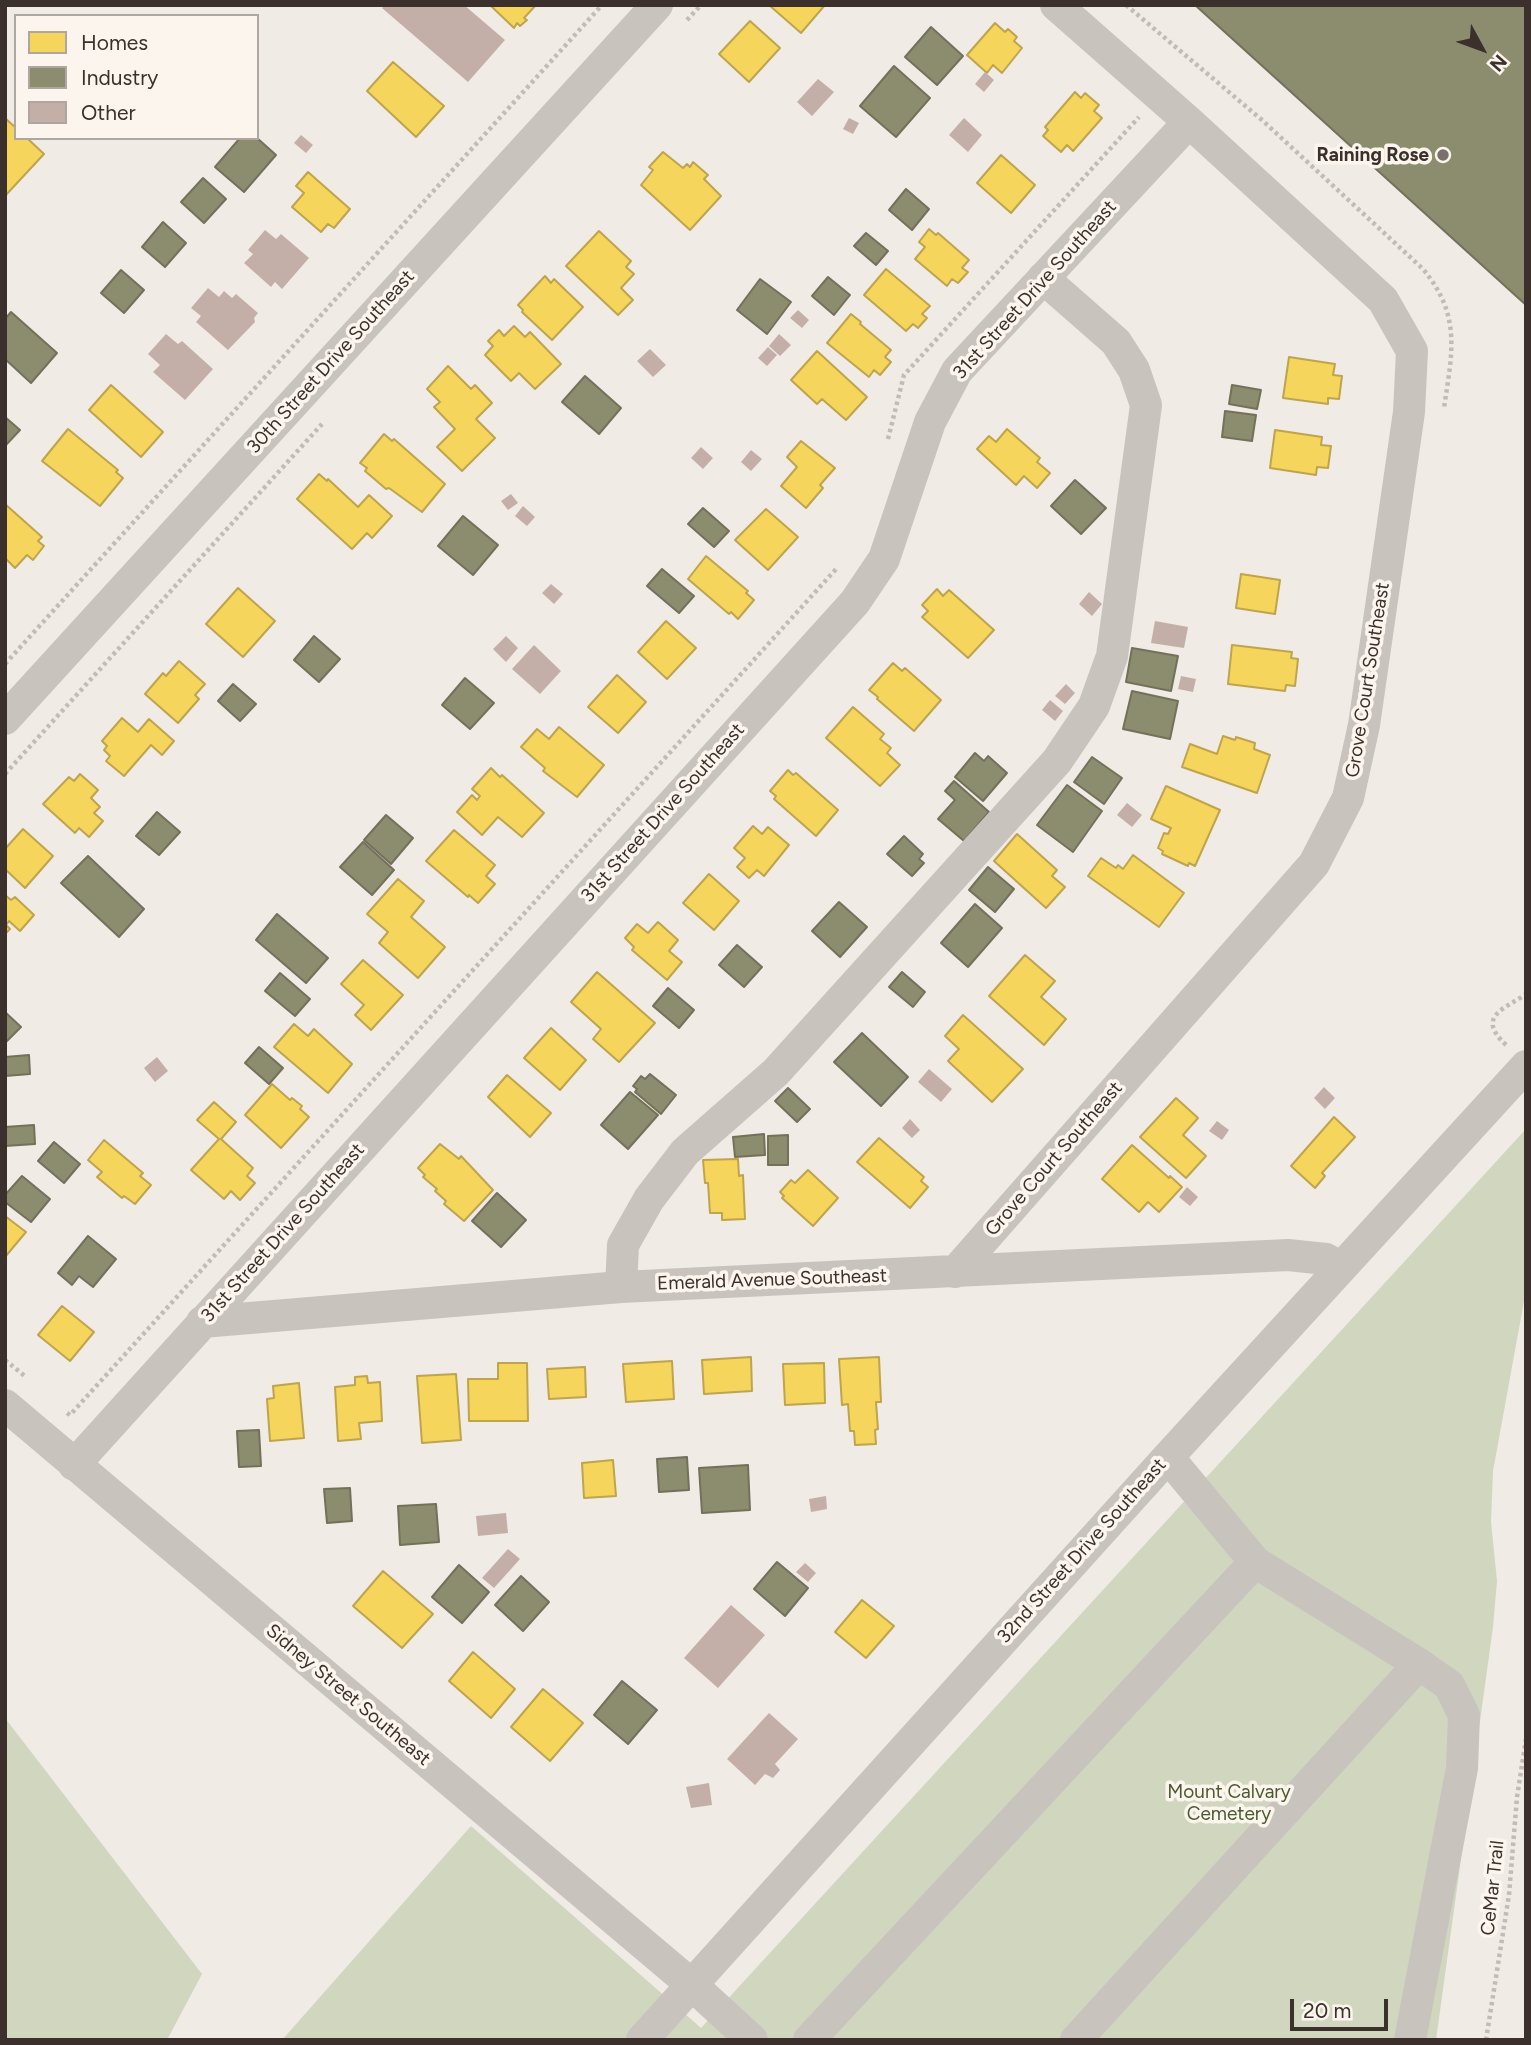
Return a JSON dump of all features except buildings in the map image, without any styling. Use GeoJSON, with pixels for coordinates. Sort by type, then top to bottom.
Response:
{"type":"FeatureCollection","features":[{"type":"Feature","properties":{"kind":"street","name":"Grove Court Southeast"},"geometry":{"type":"LineString","coordinates":[[954,1272],[1314,864],[1348,798],[1364,725],[1409,412],[1412,351],[1383,300],[1189,122],[1056,5]]}},
{"type":"Feature","properties":{"kind":"street","name":"30th Street Drive Southeast"},"geometry":{"type":"LineString","coordinates":[[5,719],[652,7]]}},
{"type":"Feature","properties":{"kind":"street","name":"31st Street Drive Southeast"},"geometry":{"type":"LineString","coordinates":[[74,1465],[855,602],[884,559],[930,422],[957,372],[1189,122]]}},
{"type":"Feature","properties":{"kind":"street"},"geometry":{"type":"LineString","coordinates":[[621,1287],[624,1245],[649,1199],[685,1152],[776,1072],[1057,761],[1094,706],[1112,656],[1146,405],[1134,370],[1116,342],[1043,278]]}},
{"type":"Feature","properties":{"kind":"street","name":"32nd Street Drive Southeast"},"geometry":{"type":"LineString","coordinates":[[642,2040],[1341,1267],[1519,1058]]}},
{"type":"Feature","properties":{"kind":"street","name":"Emerald Avenue Southeast"},"geometry":{"type":"LineString","coordinates":[[202,1322],[621,1287],[1288,1255],[1326,1259],[1341,1267]]}},
{"type":"Feature","properties":{"kind":"street","name":"Sidney Street Southeast"},"geometry":{"type":"LineString","coordinates":[[5,1405],[692,1985],[752,2040]]}},
{"type":"Feature","properties":{"kind":"street"},"geometry":{"type":"LineString","coordinates":[[1168,1457],[1255,1562],[1449,1685],[1464,1715],[1462,1768],[1410,2040]]}},
{"type":"Feature","properties":{"kind":"street"},"geometry":{"type":"LineString","coordinates":[[809,2040],[1255,1562]]}},
{"type":"Feature","properties":{"kind":"street"},"geometry":{"type":"LineString","coordinates":[[1076,2040],[1419,1664]]}},
{"type":"Feature","properties":{"kind":"path"},"geometry":{"type":"LineString","coordinates":[[5,664],[602,5]]}},
{"type":"Feature","properties":{"kind":"path"},"geometry":{"type":"LineString","coordinates":[[884,452],[904,375],[1146,109]]}},
{"type":"Feature","properties":{"kind":"path"},"geometry":{"type":"LineString","coordinates":[[61,1407],[70,1415],[843,561]]}},
{"type":"Feature","properties":{"kind":"path"},"geometry":{"type":"LineString","coordinates":[[1519,1058],[1496,1035],[1493,1021],[1501,1009],[1526,994]]}},
{"type":"Feature","properties":{"kind":"path"},"geometry":{"type":"LineString","coordinates":[[5,1360],[33,1383]]}},
{"type":"Feature","properties":{"kind":"path","name":"CeMar Trail"},"geometry":{"type":"LineString","coordinates":[[1486,2040],[1509,1895],[1516,1807],[1526,1739]]}},
{"type":"Feature","properties":{"kind":"green space","name":"Mount Calvary Cemetery"},"geometry":{"type":"Polygon","coordinates":[[[1526,1129],[1526,1290],[1493,1471],[1491,1522],[1497,1581],[1493,1627],[1436,2040],[282,2040],[471,1826],[701,2028],[1526,1129]]]}},
{"type":"Feature","properties":{"kind":"green space"},"geometry":{"type":"Polygon","coordinates":[[[5,1718],[202,1974],[167,2040],[5,2040],[5,1718]]]}},
{"type":"Feature","properties":{"kind":"place","name":"Raining Rose"},"geometry":{"type":"Point","coordinates":[1443,155]}}]}
